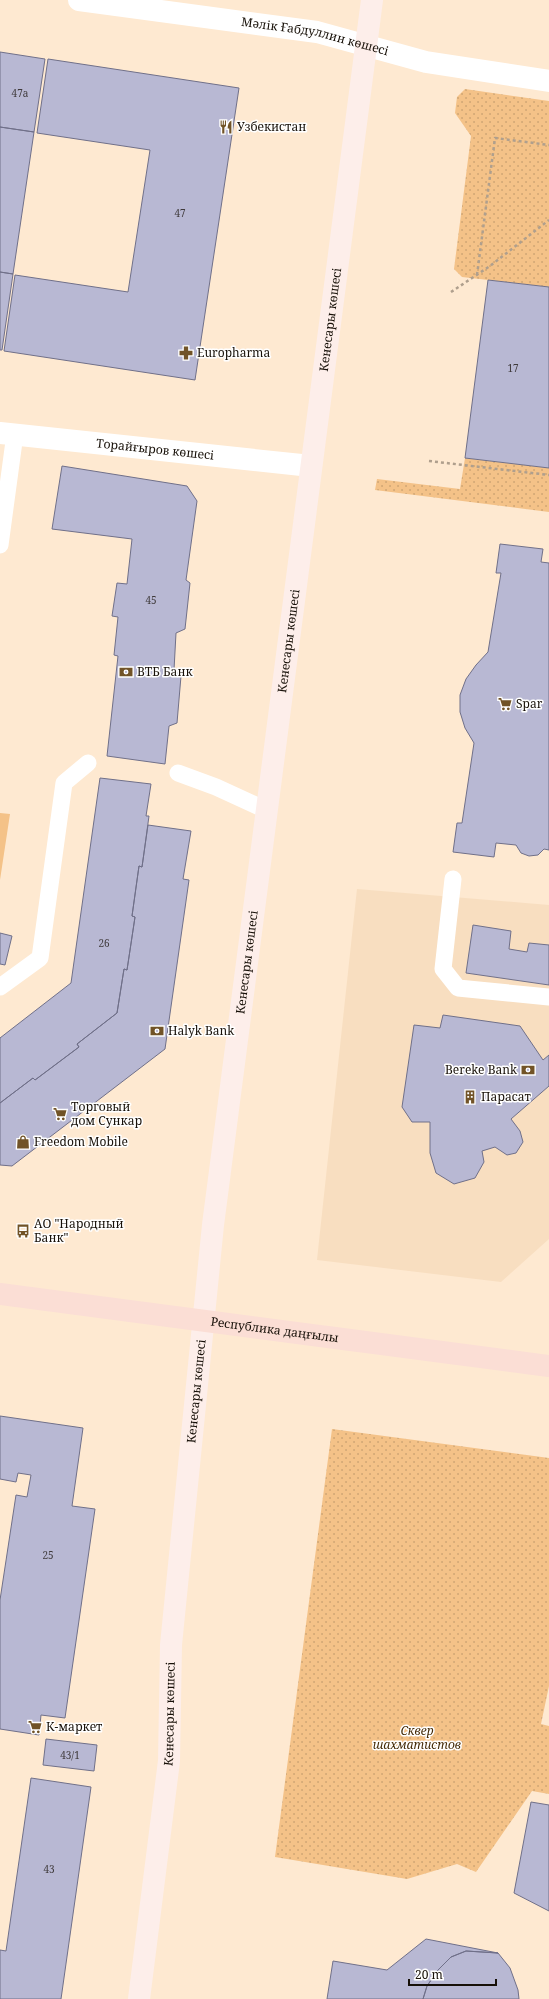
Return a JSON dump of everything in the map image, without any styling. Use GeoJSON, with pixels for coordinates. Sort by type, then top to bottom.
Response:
{"type":"FeatureCollection","features":[{"type":"Feature","properties":{"kind":"main road","name":"Кенесары көшесі"},"geometry":{"type":"LineString","coordinates":[[139,1999],[169,1761],[171,1645],[213,1224],[310,466],[372,0]]}},
{"type":"Feature","properties":{"kind":"main road","name":"Республика даңғылы"},"geometry":{"type":"LineString","coordinates":[[0,1294],[549,1366]]}},
{"type":"Feature","properties":{"kind":"street","name":"Мәлік Ғабдуллин көшесі"},"geometry":{"type":"LineString","coordinates":[[79,0],[317,32],[366,44],[426,62],[549,80]]}},
{"type":"Feature","properties":{"kind":"street","name":"Торайғыров көшесі"},"geometry":{"type":"LineString","coordinates":[[8,434],[310,466]]}},
{"type":"Feature","properties":{"kind":"lane"},"geometry":{"type":"LineString","coordinates":[[0,545],[8,434]]}},
{"type":"Feature","properties":{"kind":"lane"},"geometry":{"type":"LineString","coordinates":[[0,987],[40,958],[64,783],[88,763]]}},
{"type":"Feature","properties":{"kind":"lane"},"geometry":{"type":"LineString","coordinates":[[178,773],[216,787],[266,810]]}},
{"type":"Feature","properties":{"kind":"lane"},"geometry":{"type":"LineString","coordinates":[[454,879],[443,969],[458,988],[549,997]]}},
{"type":"Feature","properties":{"kind":"path"},"geometry":{"type":"LineString","coordinates":[[477,274],[495,138],[549,145]]}},
{"type":"Feature","properties":{"kind":"path"},"geometry":{"type":"LineString","coordinates":[[451,292],[549,220]]}},
{"type":"Feature","properties":{"kind":"path"},"geometry":{"type":"LineString","coordinates":[[430,461],[549,475]]}},
{"type":"Feature","properties":{"kind":"shaded area"},"geometry":{"type":"Polygon","coordinates":[[[357,889],[549,905],[549,1239],[501,1282],[317,1260],[357,889]]]}},
{"type":"Feature","properties":{"kind":"green space"},"geometry":{"type":"Polygon","coordinates":[[[465,89],[549,101],[549,287],[462,277],[454,269],[471,136],[455,113],[457,97],[465,89]]]}},
{"type":"Feature","properties":{"kind":"green space"},"geometry":{"type":"Polygon","coordinates":[[[465,458],[549,468],[549,512],[375,490],[377,479],[460,489],[465,458]]]}},
{"type":"Feature","properties":{"kind":"green space"},"geometry":{"type":"Polygon","coordinates":[[[0,813],[10,814],[0,880],[0,813]]]}},
{"type":"Feature","properties":{"kind":"green space","name":"Сквер шахматистов"},"geometry":{"type":"Polygon","coordinates":[[[332,1429],[549,1458],[549,1686],[541,1724],[549,1726],[549,1794],[532,1791],[476,1872],[457,1864],[407,1879],[275,1857],[332,1429]]]}},
{"type":"Feature","properties":{"kind":"building"},"geometry":{"type":"Polygon","coordinates":[[[0,52],[45,59],[34,132],[0,127],[0,52]]]}},
{"type":"Feature","properties":{"kind":"building"},"geometry":{"type":"Polygon","coordinates":[[[48,59],[239,88],[195,380],[4,351],[15,275],[128,292],[150,150],[37,133],[48,59]]]}},
{"type":"Feature","properties":{"kind":"building"},"geometry":{"type":"Polygon","coordinates":[[[0,127],[34,132],[13,274],[0,272],[0,127]]]}},
{"type":"Feature","properties":{"kind":"building"},"geometry":{"type":"Polygon","coordinates":[[[0,272],[13,274],[2,350],[0,350],[0,272]]]}},
{"type":"Feature","properties":{"kind":"building"},"geometry":{"type":"Polygon","coordinates":[[[488,280],[549,287],[549,468],[465,458],[488,280]]]}},
{"type":"Feature","properties":{"kind":"building"},"geometry":{"type":"Polygon","coordinates":[[[62,466],[187,486],[197,501],[186,580],[190,583],[185,629],[176,633],[174,670],[181,676],[177,723],[169,726],[165,764],[107,756],[118,656],[114,655],[118,617],[112,616],[117,583],[127,584],[132,539],[52,529],[62,466]]]}},
{"type":"Feature","properties":{"kind":"building","name":"Spar"},"geometry":{"type":"Polygon","coordinates":[[[500,544],[543,549],[541,562],[549,563],[549,850],[544,849],[538,855],[529,856],[521,853],[516,845],[496,843],[494,857],[453,852],[457,823],[462,823],[474,743],[465,728],[460,712],[460,695],[466,679],[488,652],[501,573],[496,573],[500,544]]]}},
{"type":"Feature","properties":{"kind":"building"},"geometry":{"type":"Polygon","coordinates":[[[100,778],[151,784],[146,816],[149,816],[142,867],[139,866],[132,916],[135,917],[127,970],[124,969],[117,1013],[77,1044],[79,1047],[35,1080],[33,1078],[0,1103],[0,1038],[71,983],[100,778]]]}},
{"type":"Feature","properties":{"kind":"building"},"geometry":{"type":"Polygon","coordinates":[[[148,825],[191,831],[183,879],[189,880],[165,1049],[12,1166],[0,1165],[0,1103],[33,1078],[35,1080],[79,1047],[77,1044],[117,1013],[124,969],[127,970],[135,917],[132,916],[139,866],[142,867],[148,825]]]}},
{"type":"Feature","properties":{"kind":"building"},"geometry":{"type":"Polygon","coordinates":[[[473,925],[511,931],[509,949],[527,952],[529,943],[549,945],[549,985],[466,973],[473,925]]]}},
{"type":"Feature","properties":{"kind":"building"},"geometry":{"type":"Polygon","coordinates":[[[0,933],[12,936],[5,965],[0,964],[0,933]]]}},
{"type":"Feature","properties":{"kind":"building","name":"Парасат"},"geometry":{"type":"Polygon","coordinates":[[[443,1015],[520,1026],[543,1060],[549,1055],[549,1086],[511,1119],[520,1131],[523,1142],[516,1153],[507,1155],[495,1147],[482,1151],[484,1162],[475,1178],[454,1184],[436,1173],[430,1153],[430,1122],[412,1122],[402,1107],[414,1025],[440,1028],[443,1015]]]}},
{"type":"Feature","properties":{"kind":"building"},"geometry":{"type":"Polygon","coordinates":[[[0,1416],[83,1428],[72,1506],[95,1509],[65,1718],[41,1715],[39,1735],[0,1729],[0,1600],[16,1495],[27,1497],[31,1475],[18,1473],[16,1482],[0,1479],[0,1416]]]}},
{"type":"Feature","properties":{"kind":"building"},"geometry":{"type":"Polygon","coordinates":[[[46,1739],[97,1745],[94,1771],[43,1765],[46,1739]]]}},
{"type":"Feature","properties":{"kind":"building"},"geometry":{"type":"Polygon","coordinates":[[[31,1778],[91,1787],[61,1999],[0,1999],[0,1950],[6,1951],[31,1778]]]}},
{"type":"Feature","properties":{"kind":"building"},"geometry":{"type":"Polygon","coordinates":[[[531,1802],[549,1805],[549,1911],[514,1893],[531,1802]]]}},
{"type":"Feature","properties":{"kind":"building"},"geometry":{"type":"Polygon","coordinates":[[[426,1939],[498,1953],[466,1951],[451,1957],[438,1970],[427,1986],[423,1999],[327,1999],[333,1961],[387,1970],[426,1939]]]}},
{"type":"Feature","properties":{"kind":"building"},"geometry":{"type":"Polygon","coordinates":[[[466,1951],[498,1953],[510,1968],[518,1990],[519,1999],[423,1999],[427,1986],[438,1970],[451,1957],[466,1951]]]}},
{"type":"Feature","properties":{"kind":"place","name":"Узбекистан"},"geometry":{"type":"Point","coordinates":[226,127]}},
{"type":"Feature","properties":{"kind":"place","name":"Europharma"},"geometry":{"type":"Point","coordinates":[186,353]}},
{"type":"Feature","properties":{"kind":"place","name":"ВТБ Банк"},"geometry":{"type":"Point","coordinates":[126,672]}},
{"type":"Feature","properties":{"kind":"place","name":"Spar"},"geometry":{"type":"Point","coordinates":[505,704]}},
{"type":"Feature","properties":{"kind":"place","name":"Halyk Bank"},"geometry":{"type":"Point","coordinates":[157,1031]}},
{"type":"Feature","properties":{"kind":"place","name":"Bereke Bank"},"geometry":{"type":"Point","coordinates":[528,1070]}},
{"type":"Feature","properties":{"kind":"place","name":"Парасат"},"geometry":{"type":"Point","coordinates":[470,1097]}},
{"type":"Feature","properties":{"kind":"place","name":"Торговый дом Сункар"},"geometry":{"type":"Point","coordinates":[60,1114]}},
{"type":"Feature","properties":{"kind":"place","name":"Freedom Mobile"},"geometry":{"type":"Point","coordinates":[23,1142]}},
{"type":"Feature","properties":{"kind":"place","name":"АО \"Народный Банк\""},"geometry":{"type":"Point","coordinates":[23,1231]}},
{"type":"Feature","properties":{"kind":"place","name":"К-маркет"},"geometry":{"type":"Point","coordinates":[35,1727]}}]}
